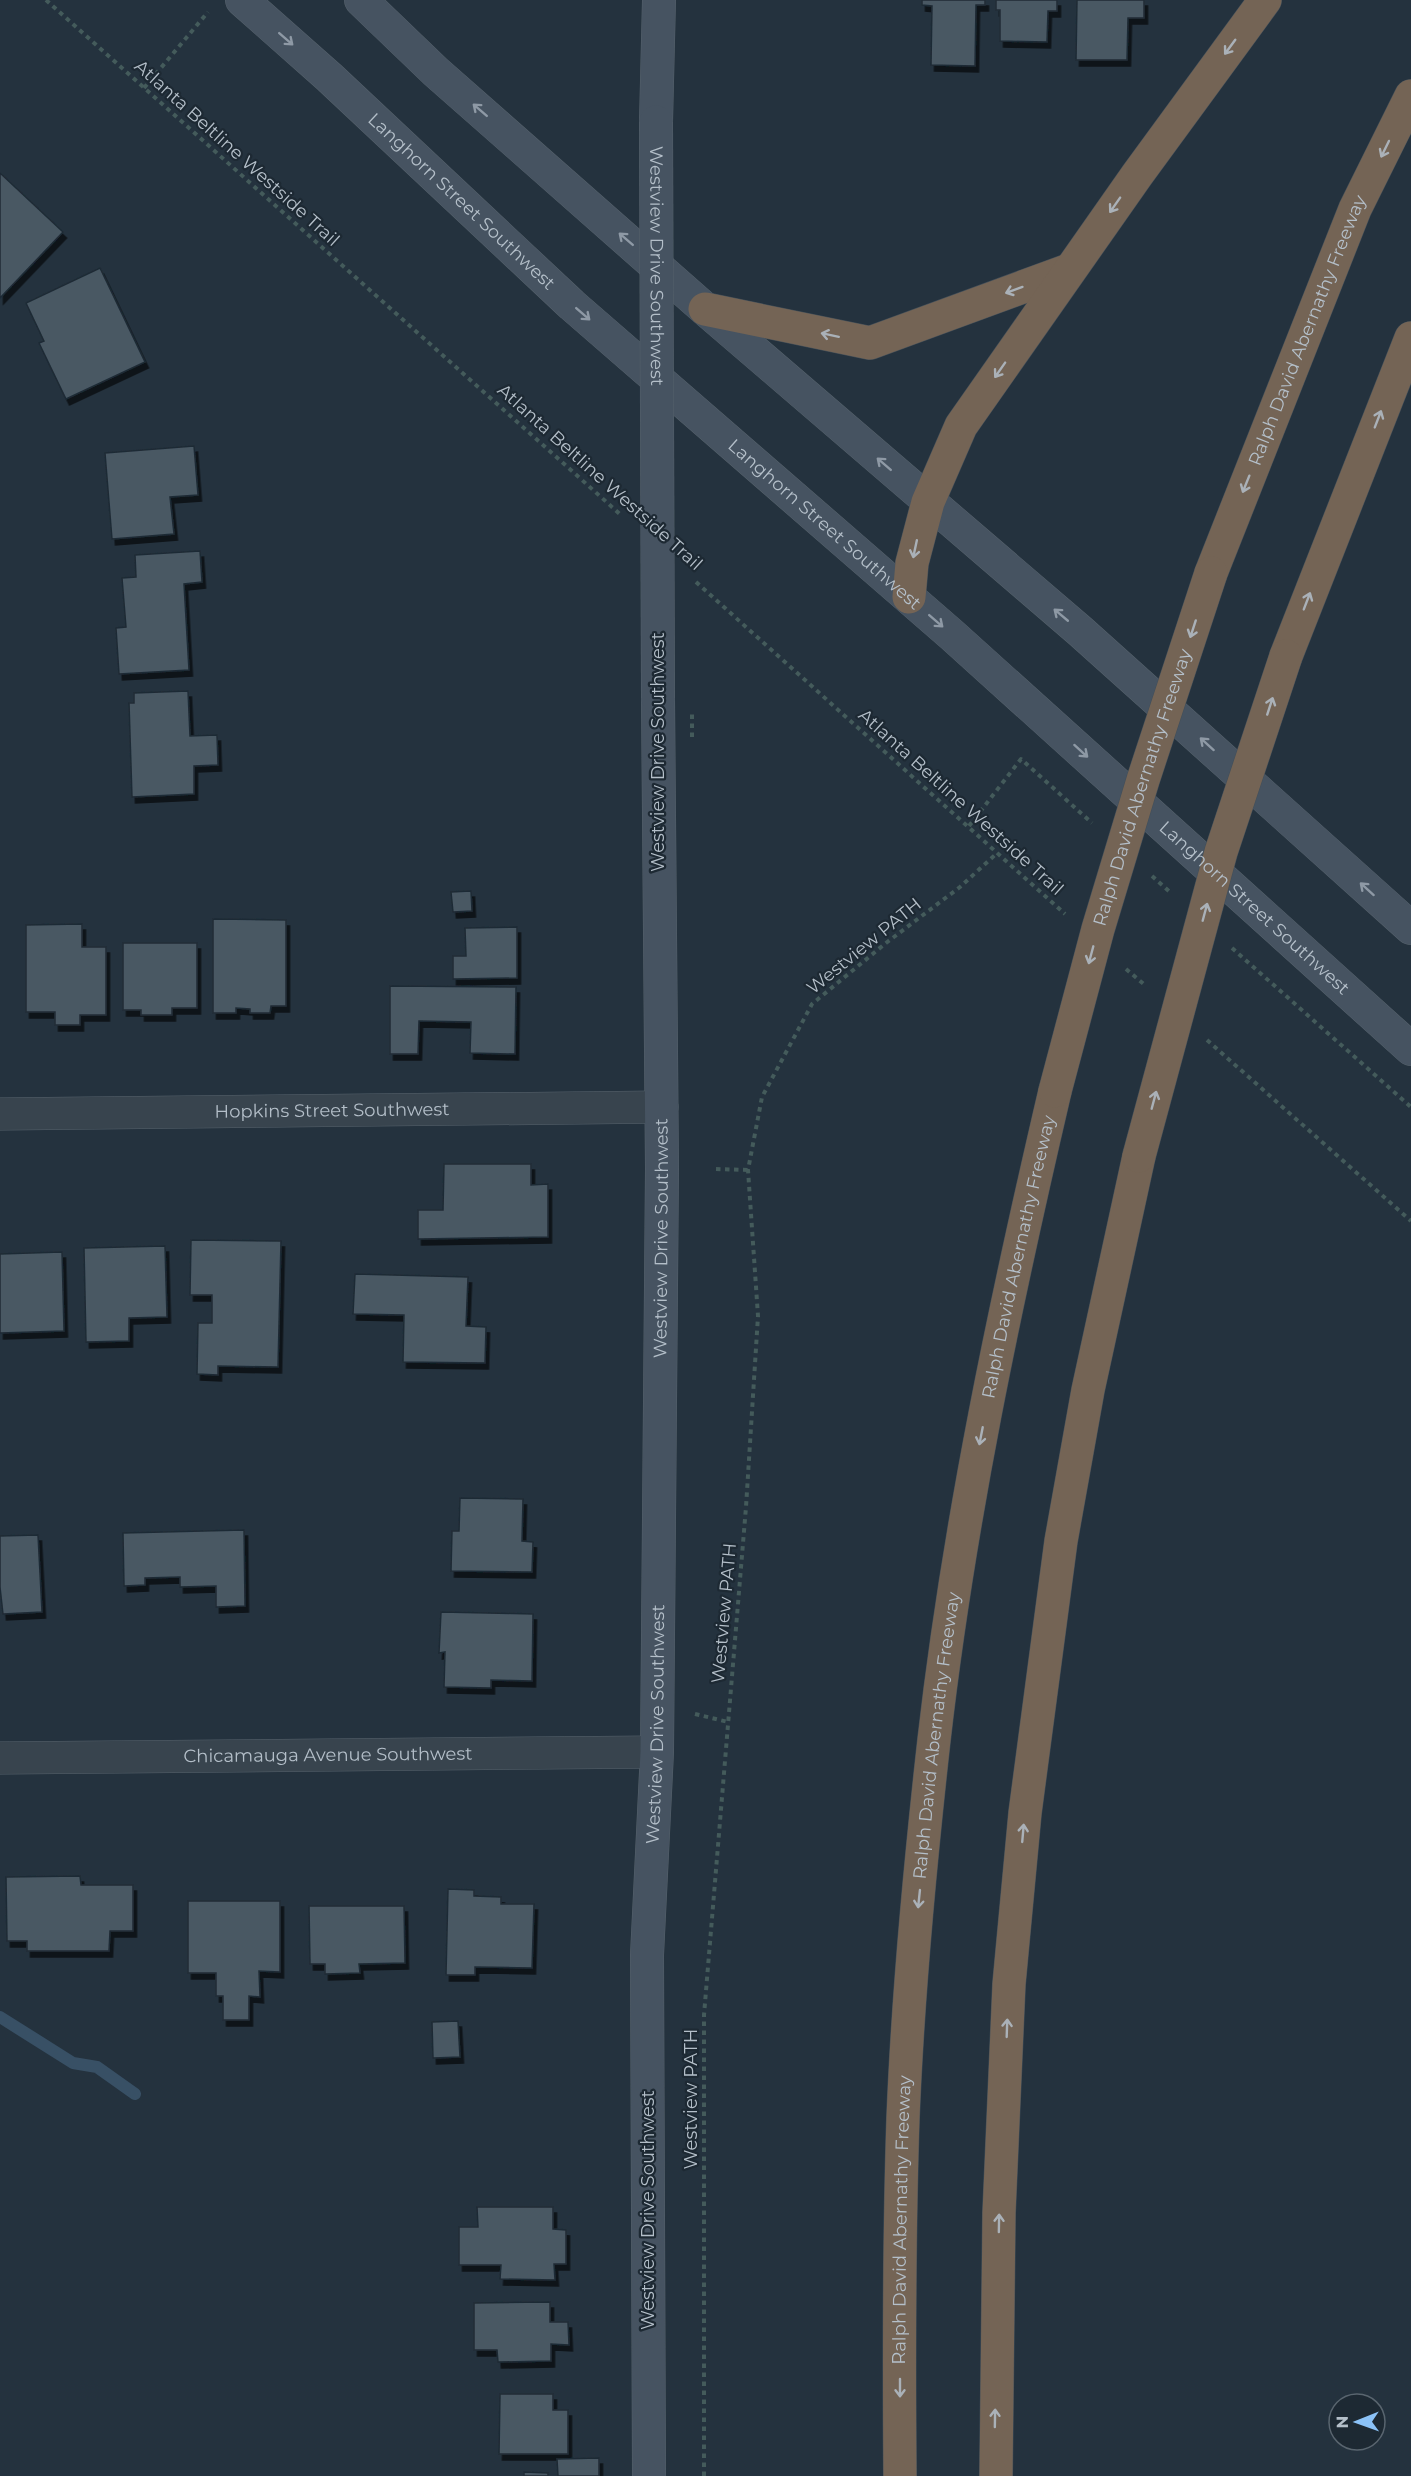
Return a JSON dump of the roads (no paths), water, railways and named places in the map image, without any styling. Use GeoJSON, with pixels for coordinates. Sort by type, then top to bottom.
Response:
{"type":"FeatureCollection","features":[{"type":"Feature","properties":{"kind":"highway"},"geometry":{"type":"LineString","coordinates":[[909,597],[912,563],[928,502],[961,426],[1069,270],[1265,0]]}},
{"type":"Feature","properties":{"kind":"highway","name":"Ralph David Abernathy Freeway"},"geometry":{"type":"LineString","coordinates":[[900,2476],[899,2325],[903,2116],[915,1939],[934,1738],[965,1520],[1005,1305],[1055,1091],[1098,928],[1125,837],[1211,573],[1355,209],[1411,96]]}},
{"type":"Feature","properties":{"kind":"highway"},"geometry":{"type":"LineString","coordinates":[[705,309],[870,343],[1069,270]]}},
{"type":"Feature","properties":{"kind":"highway"},"geometry":{"type":"LineString","coordinates":[[996,2476],[999,2213],[1008,1995],[1025,1813],[1061,1541],[1088,1390],[1139,1156],[1221,852],[1286,656],[1411,338]]}},
{"type":"Feature","properties":{"kind":"street","name":"Langhorn Street Southwest"},"geometry":{"type":"LineString","coordinates":[[242,0],[329,77],[572,305],[909,597],[1411,1049]]}},
{"type":"Feature","properties":{"kind":"street","name":"Westview Drive Southwest"},"geometry":{"type":"LineString","coordinates":[[649,2476],[647,1955],[657,1752],[662,1107],[656,122],[659,0]]}},
{"type":"Feature","properties":{"kind":"street"},"geometry":{"type":"LineString","coordinates":[[366,3],[445,80],[705,309],[1080,631],[1411,928]]}},
{"type":"Feature","properties":{"kind":"street","name":"Hopkins Street Southwest"},"geometry":{"type":"LineString","coordinates":[[0,1114],[662,1107]]}},
{"type":"Feature","properties":{"kind":"street","name":"Chicamauga Avenue Southwest"},"geometry":{"type":"LineString","coordinates":[[0,1758],[657,1752]]}},
{"type":"Feature","properties":{"kind":"waterway"},"geometry":{"type":"LineString","coordinates":[[0,2017],[73,2063],[97,2067],[135,2094]]}}]}
